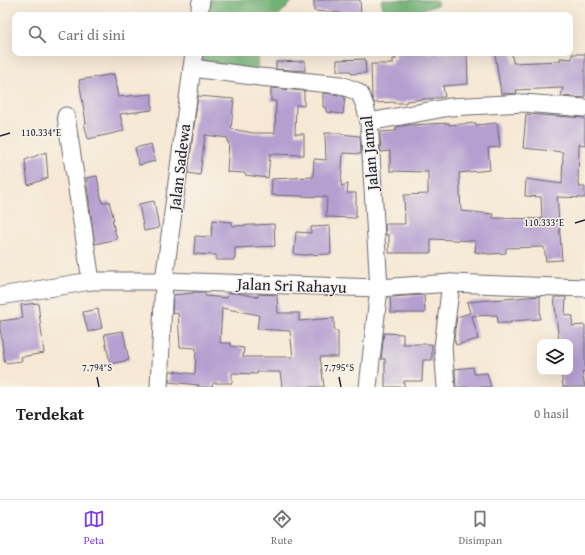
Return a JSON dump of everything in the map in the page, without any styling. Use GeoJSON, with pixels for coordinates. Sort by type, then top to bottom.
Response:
{"type":"FeatureCollection","features":[{"type":"Feature","properties":{"kind":"street"},"geometry":{"type":"LineString","coordinates":[[200,12],[202,0]]}},
{"type":"Feature","properties":{"kind":"street","name":"Jalan Jamal"},"geometry":{"type":"LineString","coordinates":[[193,60],[260,77],[340,85],[360,94],[369,122],[378,288],[368,387]]}},
{"type":"Feature","properties":{"kind":"street","name":"Jalan Sadewa"},"geometry":{"type":"LineString","coordinates":[[159,387],[164,281],[193,60]]}},
{"type":"Feature","properties":{"kind":"street"},"geometry":{"type":"LineString","coordinates":[[369,122],[450,107],[524,103],[585,108]]}},
{"type":"Feature","properties":{"kind":"street"},"geometry":{"type":"LineString","coordinates":[[66,116],[91,281]]}},
{"type":"Feature","properties":{"kind":"street","name":"Jalan Sri Rahayu"},"geometry":{"type":"LineString","coordinates":[[0,296],[91,281],[164,281],[378,288],[451,282],[585,288]]}},
{"type":"Feature","properties":{"kind":"street"},"geometry":{"type":"LineString","coordinates":[[446,387],[443,346],[451,282]]}},
{"type":"Feature","properties":{"kind":"green space"},"geometry":{"type":"Polygon","coordinates":[[[200,0],[294,0],[282,12],[198,12],[200,0]]]}},
{"type":"Feature","properties":{"kind":"green space"},"geometry":{"type":"Polygon","coordinates":[[[381,0],[436,0],[438,5],[414,12],[384,12],[381,0]]]}},
{"type":"Feature","properties":{"kind":"green space"},"geometry":{"type":"Polygon","coordinates":[[[191,56],[259,56],[255,81],[189,70],[191,56]]]}},
{"type":"Feature","properties":{"kind":"building"},"geometry":{"type":"Polygon","coordinates":[[[314,0],[360,0],[361,12],[314,11],[314,0]]]}},
{"type":"Feature","properties":{"kind":"building"},"geometry":{"type":"Polygon","coordinates":[[[573,54],[585,54],[585,98],[561,96],[563,88],[516,90],[517,93],[501,94],[495,56],[512,56],[513,63],[560,61],[560,58],[572,59],[573,54]]]}},
{"type":"Feature","properties":{"kind":"building"},"geometry":{"type":"Polygon","coordinates":[[[396,56],[467,56],[468,84],[443,86],[445,97],[406,101],[406,103],[374,103],[372,97],[371,64],[393,64],[393,59],[396,59],[396,56]]]}},
{"type":"Feature","properties":{"kind":"building"},"geometry":{"type":"Polygon","coordinates":[[[365,59],[366,73],[351,74],[351,71],[337,71],[337,60],[365,59]]]}},
{"type":"Feature","properties":{"kind":"building"},"geometry":{"type":"Polygon","coordinates":[[[305,61],[305,71],[276,69],[276,62],[305,61]]]}},
{"type":"Feature","properties":{"kind":"building"},"geometry":{"type":"Polygon","coordinates":[[[114,74],[118,97],[152,94],[152,110],[120,114],[124,131],[88,139],[84,123],[86,123],[79,80],[114,74]]]}},
{"type":"Feature","properties":{"kind":"building"},"geometry":{"type":"Polygon","coordinates":[[[271,88],[304,91],[304,106],[296,105],[295,134],[304,134],[304,155],[270,154],[268,178],[245,175],[245,173],[227,172],[228,138],[205,135],[200,175],[188,173],[198,96],[234,99],[231,129],[254,133],[275,133],[276,101],[271,101],[271,88]]]}},
{"type":"Feature","properties":{"kind":"building"},"geometry":{"type":"Polygon","coordinates":[[[323,93],[345,97],[343,114],[326,112],[326,107],[323,107],[323,93]]]}},
{"type":"Feature","properties":{"kind":"building"},"geometry":{"type":"Polygon","coordinates":[[[526,114],[585,118],[585,145],[579,144],[578,185],[580,185],[579,187],[585,187],[585,198],[557,197],[562,260],[546,261],[544,247],[506,248],[506,253],[489,254],[475,252],[476,241],[431,239],[431,253],[389,253],[389,235],[386,235],[385,224],[405,224],[404,195],[428,194],[428,172],[390,171],[390,151],[381,152],[380,132],[396,131],[396,127],[408,125],[449,123],[449,125],[476,123],[476,125],[497,123],[500,147],[488,148],[490,170],[459,173],[461,211],[493,214],[493,218],[542,219],[541,197],[525,196],[526,179],[562,184],[563,152],[523,148],[526,114]]]}},
{"type":"Feature","properties":{"kind":"building"},"geometry":{"type":"Polygon","coordinates":[[[325,133],[341,133],[360,136],[361,154],[343,153],[341,186],[348,184],[347,193],[356,193],[356,218],[326,217],[327,197],[271,195],[272,179],[313,177],[314,159],[326,160],[325,133]]]}},
{"type":"Feature","properties":{"kind":"building"},"geometry":{"type":"Polygon","coordinates":[[[151,144],[155,161],[139,165],[135,148],[151,144]]]}},
{"type":"Feature","properties":{"kind":"building"},"geometry":{"type":"Polygon","coordinates":[[[46,152],[48,178],[28,185],[25,160],[46,152]]]}},
{"type":"Feature","properties":{"kind":"building"},"geometry":{"type":"Polygon","coordinates":[[[97,176],[102,203],[109,201],[117,239],[95,244],[86,178],[97,176]]]}},
{"type":"Feature","properties":{"kind":"building"},"geometry":{"type":"Polygon","coordinates":[[[154,201],[159,228],[144,231],[139,204],[154,201]]]}},
{"type":"Feature","properties":{"kind":"building"},"geometry":{"type":"Polygon","coordinates":[[[213,220],[232,222],[232,226],[274,224],[275,246],[235,248],[235,260],[216,260],[216,255],[194,254],[195,236],[211,237],[213,220]]]}},
{"type":"Feature","properties":{"kind":"building"},"geometry":{"type":"Polygon","coordinates":[[[330,226],[331,254],[294,254],[296,232],[311,233],[311,227],[330,226]]]}},
{"type":"Feature","properties":{"kind":"building"},"geometry":{"type":"Polygon","coordinates":[[[205,292],[205,296],[227,298],[228,293],[258,297],[258,294],[277,295],[278,313],[299,313],[299,321],[334,318],[334,331],[338,331],[338,357],[320,357],[324,387],[282,387],[280,372],[257,372],[257,374],[232,373],[232,383],[213,383],[212,387],[198,387],[199,385],[169,382],[170,371],[195,374],[196,348],[180,347],[178,313],[172,314],[173,295],[205,292]],[[222,308],[220,343],[231,343],[231,346],[244,348],[243,357],[293,357],[290,331],[257,329],[259,315],[222,308]]]}},
{"type":"Feature","properties":{"kind":"building"},"geometry":{"type":"Polygon","coordinates":[[[424,295],[425,313],[391,313],[390,297],[424,295]]]}},
{"type":"Feature","properties":{"kind":"building"},"geometry":{"type":"Polygon","coordinates":[[[540,296],[540,319],[511,321],[511,323],[498,323],[497,315],[472,316],[478,339],[456,345],[454,338],[457,317],[470,313],[467,302],[540,296]]]}},
{"type":"Feature","properties":{"kind":"building"},"geometry":{"type":"Polygon","coordinates":[[[554,297],[566,297],[565,315],[573,316],[572,326],[585,325],[585,371],[582,372],[585,387],[563,387],[561,375],[573,375],[573,339],[559,339],[554,297]]]}},
{"type":"Feature","properties":{"kind":"building"},"geometry":{"type":"Polygon","coordinates":[[[38,303],[44,353],[21,357],[22,361],[5,363],[0,321],[23,318],[21,305],[38,303]]]}},
{"type":"Feature","properties":{"kind":"building"},"geometry":{"type":"Polygon","coordinates":[[[98,309],[102,328],[88,332],[83,312],[98,309]]]}},
{"type":"Feature","properties":{"kind":"building"},"geometry":{"type":"Polygon","coordinates":[[[123,331],[129,360],[110,364],[104,334],[123,331]]]}},
{"type":"Feature","properties":{"kind":"building"},"geometry":{"type":"Polygon","coordinates":[[[384,333],[403,334],[403,344],[432,344],[432,360],[423,360],[422,381],[404,381],[404,387],[385,387],[385,359],[381,359],[384,333]]]}},
{"type":"Feature","properties":{"kind":"building"},"geometry":{"type":"Polygon","coordinates":[[[473,367],[474,374],[487,373],[491,387],[456,387],[455,369],[473,367]]]}}]}
